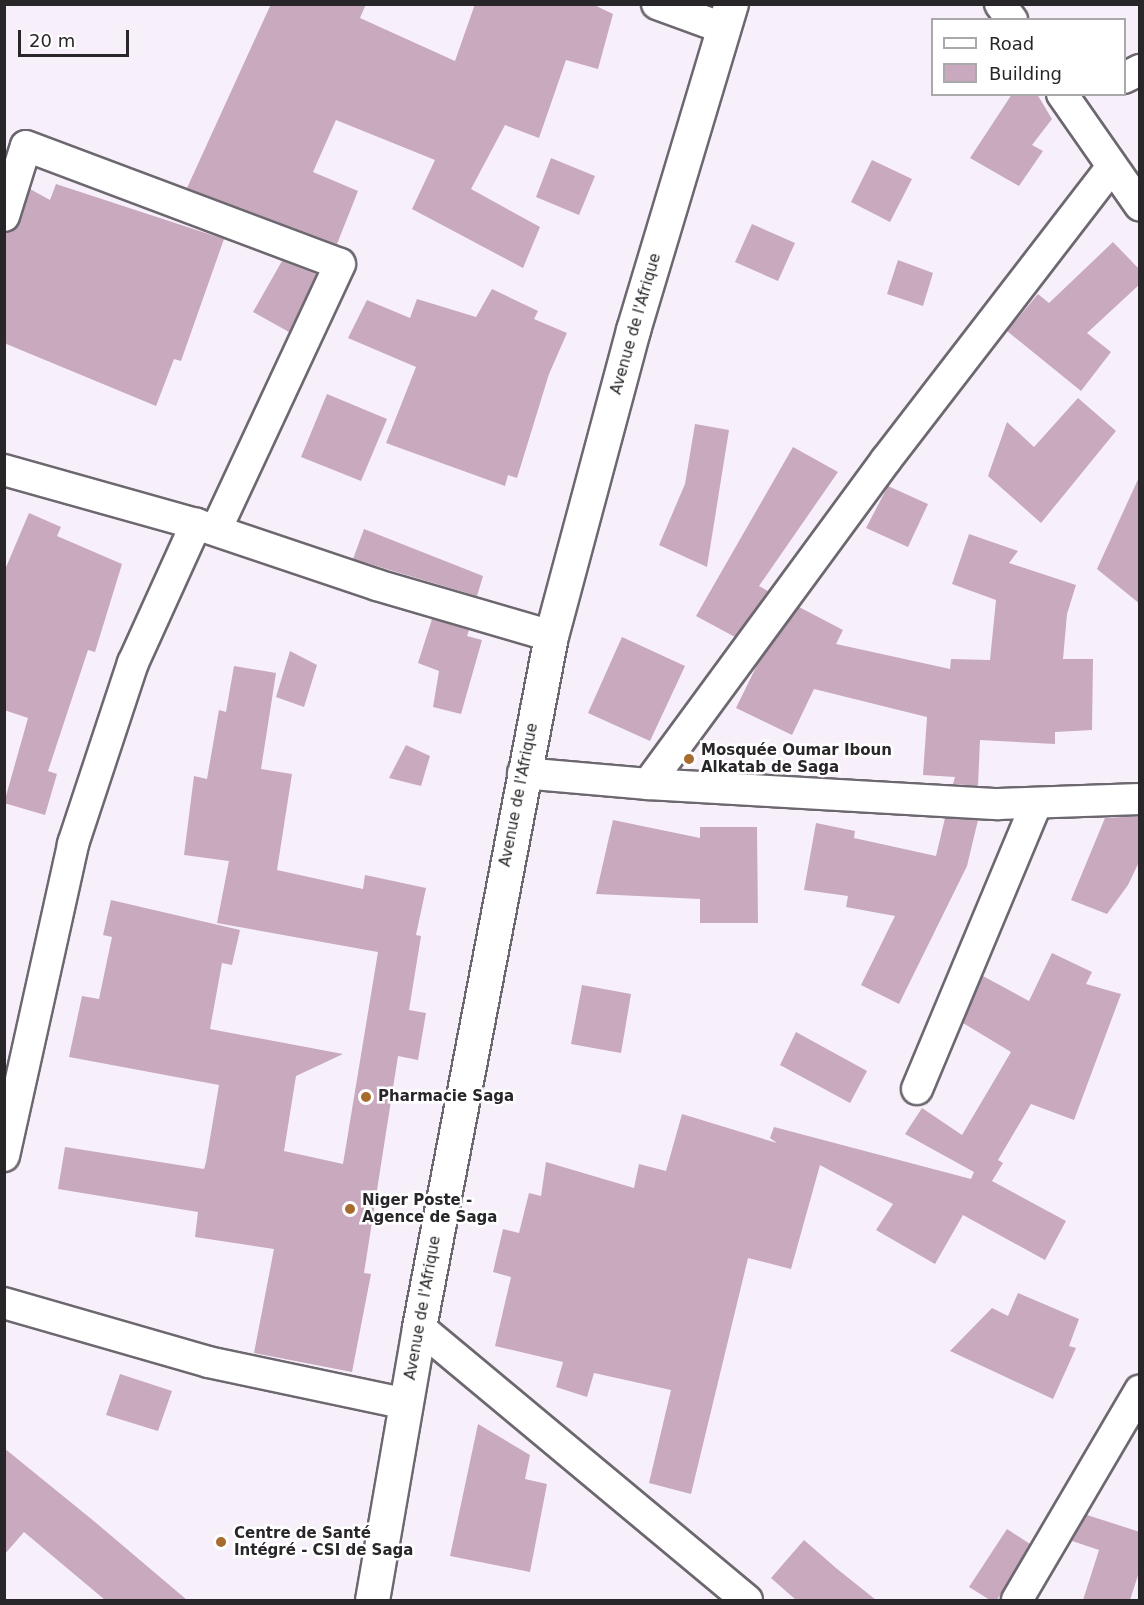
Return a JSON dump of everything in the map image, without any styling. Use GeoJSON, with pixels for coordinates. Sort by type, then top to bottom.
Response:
{"type":"FeatureCollection","features":[{"type":"Feature","properties":{"kind":"main road","name":"Avenue de l'Afrique"},"geometry":{"type":"LineString","coordinates":[[372,1600],[419,1328],[523,773],[551,636],[633,330],[727,16]]}},
{"type":"Feature","properties":{"kind":"street"},"geometry":{"type":"LineString","coordinates":[[657,4],[727,16]]}},
{"type":"Feature","properties":{"kind":"street"},"geometry":{"type":"LineString","coordinates":[[1000,4],[1010,18]]}},
{"type":"Feature","properties":{"kind":"street"},"geometry":{"type":"LineString","coordinates":[[1126,77],[1140,70]]}},
{"type":"Feature","properties":{"kind":"street"},"geometry":{"type":"LineString","coordinates":[[1063,96],[1110,169],[1140,206]]}},
{"type":"Feature","properties":{"kind":"street"},"geometry":{"type":"LineString","coordinates":[[4,216],[15,143],[341,266],[134,663],[73,844],[4,1156]]}},
{"type":"Feature","properties":{"kind":"street"},"geometry":{"type":"LineString","coordinates":[[648,784],[886,460],[1110,169]]}},
{"type":"Feature","properties":{"kind":"street"},"geometry":{"type":"LineString","coordinates":[[4,470],[206,527],[376,585],[551,636]]}},
{"type":"Feature","properties":{"kind":"street"},"geometry":{"type":"LineString","coordinates":[[523,773],[648,784],[1036,805],[1140,799]]}},
{"type":"Feature","properties":{"kind":"street"},"geometry":{"type":"LineString","coordinates":[[917,1089],[1036,805]]}},
{"type":"Feature","properties":{"kind":"street"},"geometry":{"type":"LineString","coordinates":[[4,1303],[208,1362],[407,1404]]}},
{"type":"Feature","properties":{"kind":"street"},"geometry":{"type":"LineString","coordinates":[[419,1328],[747,1600]]}},
{"type":"Feature","properties":{"kind":"street"},"geometry":{"type":"LineString","coordinates":[[1017,1600],[1139,1391]]}},
{"type":"Feature","properties":{"kind":"building"},"geometry":{"type":"Polygon","coordinates":[[[271,4],[366,4],[360,18],[455,61],[475,4],[592,4],[613,14],[598,69],[566,60],[539,138],[505,125],[471,189],[540,227],[523,268],[412,209],[435,160],[336,120],[313,172],[358,191],[337,244],[187,188],[271,4]]]}},
{"type":"Feature","properties":{"kind":"building"},"geometry":{"type":"Polygon","coordinates":[[[1011,96],[1038,96],[1052,119],[1032,145],[1043,151],[1019,186],[970,158],[1011,96]]]}},
{"type":"Feature","properties":{"kind":"building"},"geometry":{"type":"Polygon","coordinates":[[[551,158],[595,176],[579,215],[536,197],[551,158]]]}},
{"type":"Feature","properties":{"kind":"building"},"geometry":{"type":"Polygon","coordinates":[[[872,160],[912,179],[890,222],[851,202],[872,160]]]}},
{"type":"Feature","properties":{"kind":"building"},"geometry":{"type":"Polygon","coordinates":[[[56,184],[224,239],[181,361],[174,359],[156,406],[4,343],[4,233],[15,229],[20,222],[30,189],[50,200],[56,184]]]}},
{"type":"Feature","properties":{"kind":"building"},"geometry":{"type":"Polygon","coordinates":[[[752,224],[795,243],[778,281],[735,262],[752,224]]]}},
{"type":"Feature","properties":{"kind":"building"},"geometry":{"type":"Polygon","coordinates":[[[1113,242],[1140,270],[1140,284],[1087,333],[1111,352],[1081,391],[1007,331],[1038,294],[1049,303],[1113,242]]]}},
{"type":"Feature","properties":{"kind":"building"},"geometry":{"type":"Polygon","coordinates":[[[898,260],[933,273],[923,306],[887,294],[898,260]]]}},
{"type":"Feature","properties":{"kind":"building"},"geometry":{"type":"Polygon","coordinates":[[[282,261],[316,274],[289,332],[253,312],[282,261]]]}},
{"type":"Feature","properties":{"kind":"building"},"geometry":{"type":"Polygon","coordinates":[[[492,289],[538,311],[534,319],[567,333],[549,374],[517,478],[508,475],[505,486],[386,443],[416,367],[348,338],[367,300],[410,318],[417,299],[476,317],[492,289]]]}},
{"type":"Feature","properties":{"kind":"building"},"geometry":{"type":"Polygon","coordinates":[[[327,394],[387,419],[361,481],[301,457],[327,394]]]}},
{"type":"Feature","properties":{"kind":"building"},"geometry":{"type":"Polygon","coordinates":[[[1078,398],[1116,431],[1041,523],[988,476],[1007,422],[1034,447],[1078,398]]]}},
{"type":"Feature","properties":{"kind":"building"},"geometry":{"type":"Polygon","coordinates":[[[695,424],[729,430],[707,567],[659,545],[685,484],[695,424]]]}},
{"type":"Feature","properties":{"kind":"building"},"geometry":{"type":"Polygon","coordinates":[[[793,447],[838,472],[759,586],[768,591],[735,637],[696,616],[793,447]]]}},
{"type":"Feature","properties":{"kind":"building"},"geometry":{"type":"Polygon","coordinates":[[[1140,475],[1140,604],[1097,569],[1140,475]]]}},
{"type":"Feature","properties":{"kind":"building"},"geometry":{"type":"Polygon","coordinates":[[[888,486],[928,504],[908,547],[866,528],[888,486]]]}},
{"type":"Feature","properties":{"kind":"building"},"geometry":{"type":"Polygon","coordinates":[[[29,513],[61,527],[57,536],[122,564],[95,652],[88,650],[48,771],[57,774],[45,815],[4,803],[28,718],[4,710],[4,572],[29,513]]]}},
{"type":"Feature","properties":{"kind":"building"},"geometry":{"type":"Polygon","coordinates":[[[364,529],[483,576],[477,596],[353,559],[364,529]]]}},
{"type":"Feature","properties":{"kind":"building"},"geometry":{"type":"Polygon","coordinates":[[[969,534],[1018,551],[1009,563],[1076,585],[1067,614],[1063,659],[1093,659],[1092,730],[1055,732],[1055,744],[980,740],[978,786],[953,784],[955,777],[923,775],[927,717],[814,689],[792,735],[736,708],[758,663],[799,607],[843,630],[836,644],[950,669],[951,659],[990,660],[996,600],[952,584],[969,534]]]}},
{"type":"Feature","properties":{"kind":"building"},"geometry":{"type":"Polygon","coordinates":[[[432,619],[469,630],[467,636],[482,640],[461,714],[433,707],[439,671],[418,663],[432,619]]]}},
{"type":"Feature","properties":{"kind":"building"},"geometry":{"type":"Polygon","coordinates":[[[622,637],[685,666],[650,741],[588,713],[622,637]]]}},
{"type":"Feature","properties":{"kind":"building"},"geometry":{"type":"Polygon","coordinates":[[[290,651],[317,665],[304,707],[276,697],[290,651]]]}},
{"type":"Feature","properties":{"kind":"building"},"geometry":{"type":"Polygon","coordinates":[[[234,666],[276,673],[261,769],[292,774],[277,870],[363,889],[365,875],[426,888],[416,935],[421,936],[409,1010],[426,1013],[418,1060],[398,1056],[364,1273],[371,1274],[352,1372],[254,1353],[274,1249],[195,1237],[198,1212],[58,1189],[65,1147],[204,1169],[206,1162],[219,1085],[69,1057],[82,996],[99,999],[112,937],[103,935],[111,900],[240,930],[232,965],[222,963],[210,1029],[343,1054],[296,1076],[284,1151],[343,1164],[378,952],[217,923],[229,861],[184,855],[194,776],[207,779],[219,710],[226,712],[234,666]]]}},
{"type":"Feature","properties":{"kind":"building"},"geometry":{"type":"Polygon","coordinates":[[[406,745],[430,756],[421,786],[389,778],[406,745]]]}},
{"type":"Feature","properties":{"kind":"building"},"geometry":{"type":"Polygon","coordinates":[[[1140,816],[1140,860],[1128,885],[1107,914],[1071,900],[1105,818],[1140,816]]]}},
{"type":"Feature","properties":{"kind":"building"},"geometry":{"type":"Polygon","coordinates":[[[945,818],[978,820],[967,866],[899,1004],[861,985],[895,916],[846,907],[848,896],[804,890],[816,823],[855,831],[854,838],[936,856],[945,818]]]}},
{"type":"Feature","properties":{"kind":"building"},"geometry":{"type":"Polygon","coordinates":[[[613,820],[700,838],[700,827],[757,827],[758,923],[700,923],[700,899],[596,894],[613,820]]]}},
{"type":"Feature","properties":{"kind":"building"},"geometry":{"type":"Polygon","coordinates":[[[1052,953],[1092,972],[1086,984],[1121,994],[1074,1120],[1031,1104],[998,1160],[1003,1163],[992,1181],[1066,1221],[1045,1260],[963,1215],[935,1264],[876,1230],[893,1204],[820,1165],[791,1269],[748,1258],[691,1494],[649,1483],[671,1390],[594,1373],[587,1397],[556,1387],[563,1362],[495,1346],[511,1277],[493,1272],[503,1229],[519,1233],[529,1193],[541,1196],[546,1162],[634,1188],[639,1164],[666,1171],[682,1114],[777,1143],[770,1138],[774,1127],[971,1179],[974,1172],[905,1134],[922,1108],[962,1135],[1011,1052],[963,1023],[983,976],[1029,1001],[1052,953]]]}},
{"type":"Feature","properties":{"kind":"building"},"geometry":{"type":"Polygon","coordinates":[[[582,985],[631,994],[621,1053],[571,1044],[582,985]]]}},
{"type":"Feature","properties":{"kind":"building"},"geometry":{"type":"Polygon","coordinates":[[[796,1032],[867,1071],[850,1103],[780,1065],[796,1032]]]}},
{"type":"Feature","properties":{"kind":"building"},"geometry":{"type":"Polygon","coordinates":[[[1018,1293],[1079,1319],[1069,1346],[1076,1348],[1053,1399],[950,1351],[992,1308],[1008,1316],[1018,1293]]]}},
{"type":"Feature","properties":{"kind":"building"},"geometry":{"type":"Polygon","coordinates":[[[120,1374],[172,1391],[158,1431],[106,1415],[120,1374]]]}},
{"type":"Feature","properties":{"kind":"building"},"geometry":{"type":"Polygon","coordinates":[[[478,1424],[530,1455],[525,1479],[547,1484],[530,1572],[450,1556],[478,1424]]]}},
{"type":"Feature","properties":{"kind":"building"},"geometry":{"type":"Polygon","coordinates":[[[4,1448],[187,1600],[105,1600],[24,1532],[4,1555],[4,1448]]]}},
{"type":"Feature","properties":{"kind":"building"},"geometry":{"type":"Polygon","coordinates":[[[1087,1515],[1140,1532],[1140,1569],[1130,1600],[1083,1600],[1099,1550],[1072,1541],[1087,1515]]]}},
{"type":"Feature","properties":{"kind":"building"},"geometry":{"type":"Polygon","coordinates":[[[1007,1529],[1030,1544],[997,1600],[990,1600],[969,1587],[1007,1529]]]}},
{"type":"Feature","properties":{"kind":"building"},"geometry":{"type":"Polygon","coordinates":[[[804,1540],[876,1600],[796,1600],[771,1578],[804,1540]]]}},
{"type":"Feature","properties":{"kind":"place","name":"Mosquée Oumar Iboun Alkatab de Saga"},"geometry":{"type":"Point","coordinates":[689,759]}},
{"type":"Feature","properties":{"kind":"place","name":"Pharmacie Saga"},"geometry":{"type":"Point","coordinates":[366,1097]}},
{"type":"Feature","properties":{"kind":"place","name":"Niger Poste - Agence de Saga"},"geometry":{"type":"Point","coordinates":[350,1209]}},
{"type":"Feature","properties":{"kind":"place","name":"Centre de Santé Intégré - CSI de Saga"},"geometry":{"type":"Point","coordinates":[221,1542]}}]}
